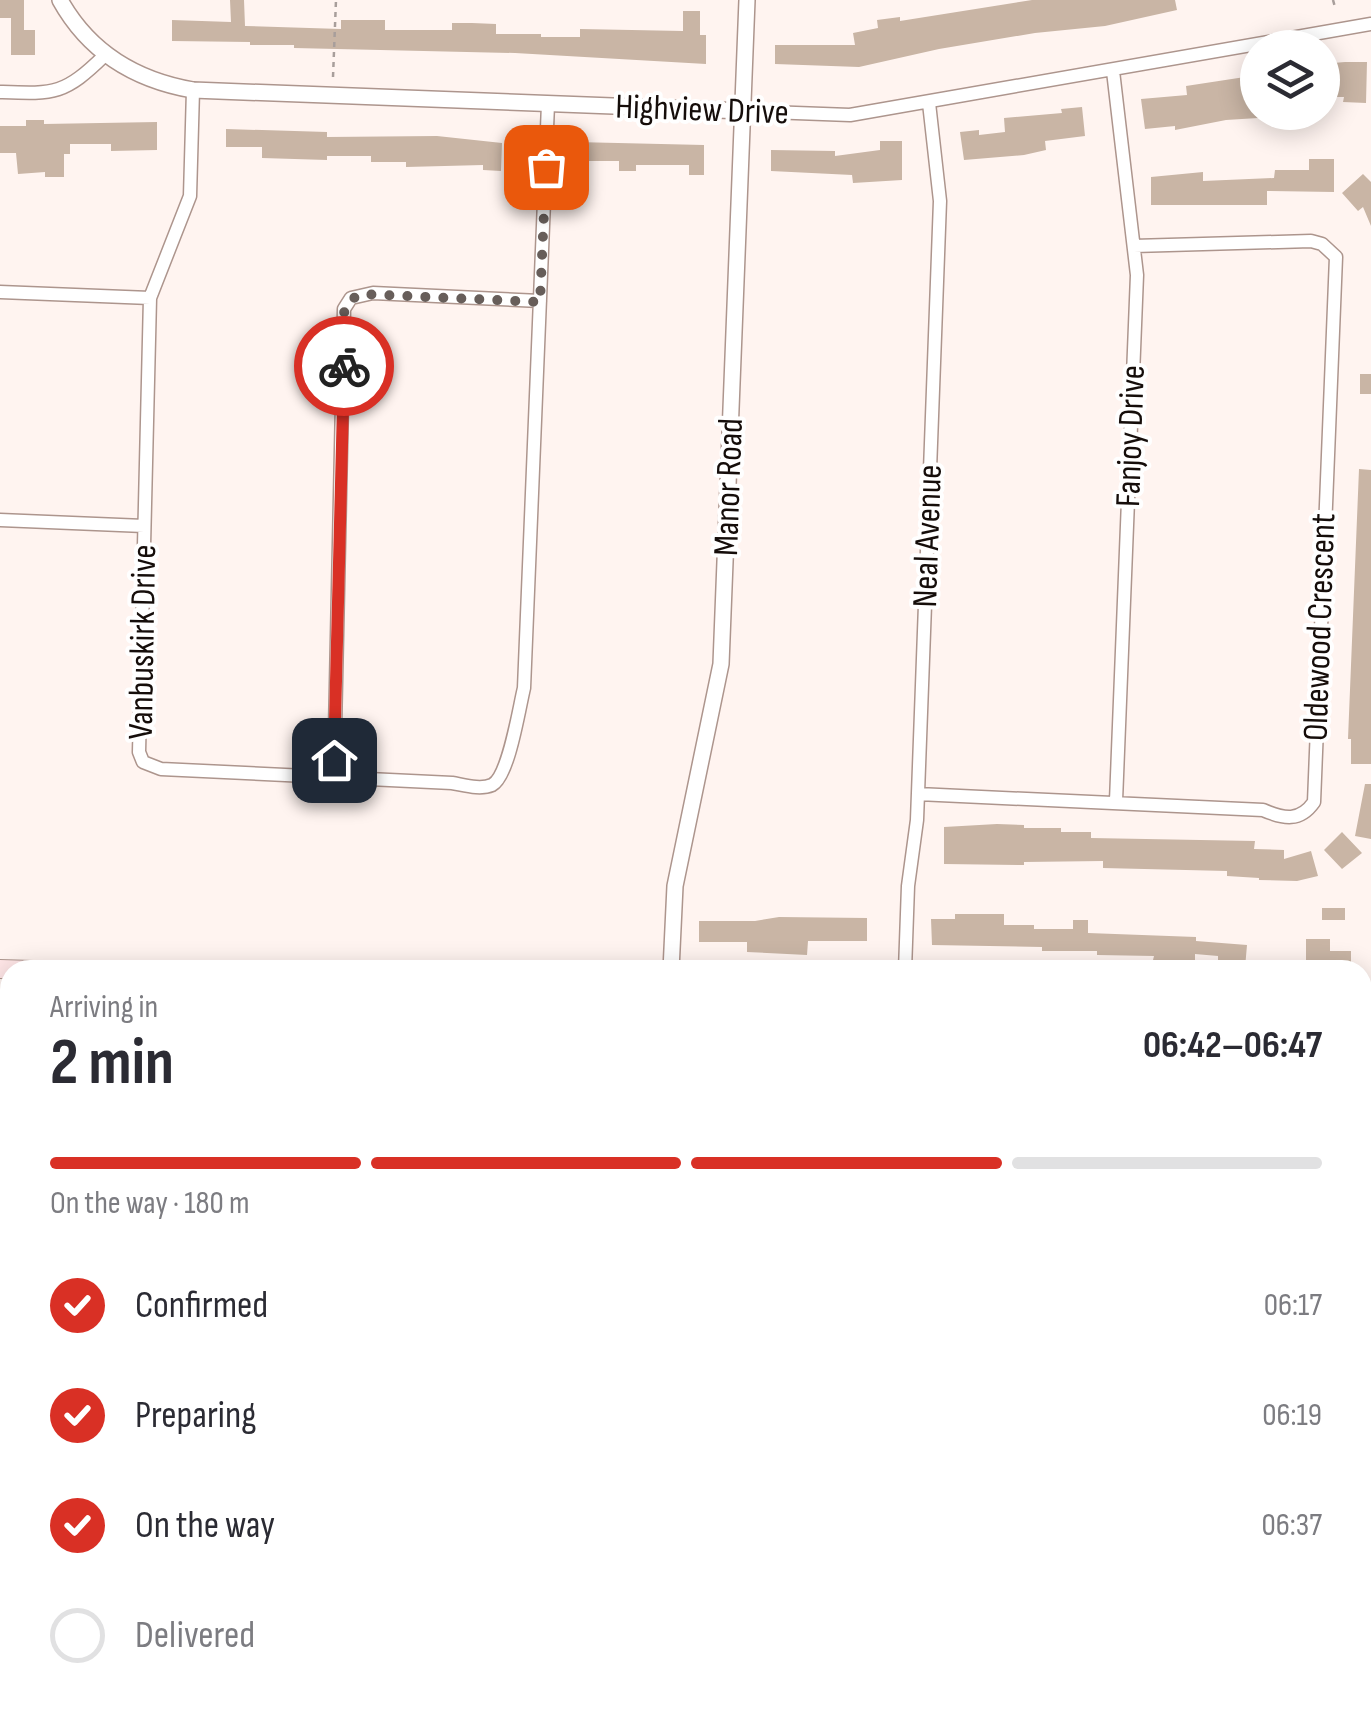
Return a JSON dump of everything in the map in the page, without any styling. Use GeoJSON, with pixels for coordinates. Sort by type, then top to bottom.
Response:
{"type":"FeatureCollection","features":[{"type":"Feature","properties":{"kind":"street","name":"Highview Drive"},"geometry":{"type":"LineString","coordinates":[[60,0],[82,32],[105,55],[135,74],[163,85],[193,90],[850,115],[1371,24]]}},
{"type":"Feature","properties":{"kind":"street","name":"Manor Road"},"geometry":{"type":"LineString","coordinates":[[671,960],[675,886],[722,664],[746,0]]}},
{"type":"Feature","properties":{"kind":"street"},"geometry":{"type":"LineString","coordinates":[[0,92],[50,92],[66,88],[105,55]]}},
{"type":"Feature","properties":{"kind":"street","name":"Fanjoy Drive"},"geometry":{"type":"LineString","coordinates":[[1112,72],[1137,289],[1116,801]]}},
{"type":"Feature","properties":{"kind":"street","name":"Vanbuskirk Drive"},"geometry":{"type":"LineString","coordinates":[[193,90],[190,196],[150,298],[137,740],[143,762],[152,767],[187,771],[482,787],[492,784],[504,770],[524,688],[548,104]]}},
{"type":"Feature","properties":{"kind":"street","name":"Neal Avenue"},"geometry":{"type":"LineString","coordinates":[[904,960],[918,794],[940,201],[928,103]]}},
{"type":"Feature","properties":{"kind":"street","name":"Oldewood Crescent"},"geometry":{"type":"LineString","coordinates":[[918,794],[1263,810],[1289,818],[1300,816],[1314,802],[1333,296],[1338,267],[1331,250],[1311,241],[1134,246]]}},
{"type":"Feature","properties":{"kind":"street"},"geometry":{"type":"LineString","coordinates":[[0,292],[150,298]]}},
{"type":"Feature","properties":{"kind":"street"},"geometry":{"type":"LineString","coordinates":[[334,776],[344,310],[351,298],[372,293],[540,302]]}},
{"type":"Feature","properties":{"kind":"street"},"geometry":{"type":"LineString","coordinates":[[0,520],[144,526]]}},
{"type":"Feature","properties":{"kind":"path"},"geometry":{"type":"LineString","coordinates":[[333,77],[336,0]]}},
{"type":"Feature","properties":{"kind":"path"},"geometry":{"type":"LineString","coordinates":[[1333,0],[1335,7]]}},
{"type":"Feature","properties":{"kind":"building"},"geometry":{"type":"Polygon","coordinates":[[[0,0],[24,0],[24,30],[35,30],[35,55],[11,55],[11,18],[0,18],[0,0]]]}},
{"type":"Feature","properties":{"kind":"building"},"geometry":{"type":"Polygon","coordinates":[[[230,0],[244,0],[245,26],[341,29],[341,20],[385,20],[385,30],[452,30],[452,23],[472,23],[496,24],[496,34],[541,37],[580,37],[580,29],[683,31],[683,11],[700,11],[700,35],[706,35],[706,64],[172,41],[172,20],[231,22],[230,0]]]}},
{"type":"Feature","properties":{"kind":"building"},"geometry":{"type":"Polygon","coordinates":[[[1032,0],[1175,0],[1177,10],[1105,26],[939,49],[859,67],[775,64],[775,45],[855,45],[853,33],[878,28],[877,20],[900,17],[900,21],[1032,0]]]}},
{"type":"Feature","properties":{"kind":"building"},"geometry":{"type":"Polygon","coordinates":[[[1340,62],[1367,62],[1366,103],[1343,102],[1340,62]]]}},
{"type":"Feature","properties":{"kind":"building"},"geometry":{"type":"Polygon","coordinates":[[[1240,78],[1240,119],[1175,130],[1175,126],[1145,129],[1141,99],[1187,95],[1186,86],[1240,78]]]}},
{"type":"Feature","properties":{"kind":"building"},"geometry":{"type":"Polygon","coordinates":[[[1082,107],[1085,136],[1045,141],[1046,150],[1024,155],[964,160],[960,132],[1005,132],[1004,118],[1062,113],[1061,109],[1082,107]]]}},
{"type":"Feature","properties":{"kind":"building"},"geometry":{"type":"Polygon","coordinates":[[[26,120],[44,120],[44,124],[157,122],[157,150],[111,151],[111,144],[70,144],[70,154],[64,154],[64,177],[45,177],[45,172],[18,174],[16,153],[0,153],[0,126],[26,126],[26,120]]]}},
{"type":"Feature","properties":{"kind":"building"},"geometry":{"type":"Polygon","coordinates":[[[226,129],[327,132],[327,137],[437,136],[502,143],[501,171],[483,170],[483,165],[406,167],[406,162],[371,162],[371,156],[327,156],[327,160],[262,158],[262,147],[226,147],[226,129]]]}},
{"type":"Feature","properties":{"kind":"building"},"geometry":{"type":"Polygon","coordinates":[[[880,141],[902,141],[902,180],[853,183],[852,175],[771,171],[771,150],[835,151],[835,156],[880,150],[880,141]]]}},
{"type":"Feature","properties":{"kind":"building"},"geometry":{"type":"Polygon","coordinates":[[[575,142],[704,145],[704,175],[689,175],[689,165],[636,165],[636,171],[619,171],[619,161],[575,161],[575,142]]]}},
{"type":"Feature","properties":{"kind":"building"},"geometry":{"type":"Polygon","coordinates":[[[1309,159],[1334,159],[1334,192],[1267,191],[1267,205],[1151,205],[1151,177],[1203,172],[1203,181],[1274,178],[1275,170],[1309,170],[1309,159]]]}},
{"type":"Feature","properties":{"kind":"building"},"geometry":{"type":"Polygon","coordinates":[[[1363,174],[1371,182],[1371,226],[1363,207],[1358,211],[1342,193],[1363,174]]]}},
{"type":"Feature","properties":{"kind":"building"},"geometry":{"type":"Polygon","coordinates":[[[1360,374],[1371,374],[1371,394],[1360,394],[1360,374]]]}},
{"type":"Feature","properties":{"kind":"building"},"geometry":{"type":"Polygon","coordinates":[[[1359,469],[1371,470],[1371,764],[1351,764],[1348,739],[1359,469]]]}},
{"type":"Feature","properties":{"kind":"building"},"geometry":{"type":"Polygon","coordinates":[[[1365,784],[1371,784],[1371,839],[1355,836],[1365,784]]]}},
{"type":"Feature","properties":{"kind":"building"},"geometry":{"type":"Polygon","coordinates":[[[997,824],[1091,832],[1091,838],[1255,841],[1254,849],[1284,850],[1284,859],[1311,851],[1318,876],[1297,881],[1259,880],[1227,876],[1227,871],[1103,868],[1103,861],[944,864],[944,827],[997,824]]]}},
{"type":"Feature","properties":{"kind":"building"},"geometry":{"type":"Polygon","coordinates":[[[1342,832],[1362,853],[1342,869],[1324,850],[1342,832]]]}},
{"type":"Feature","properties":{"kind":"building"},"geometry":{"type":"Polygon","coordinates":[[[1322,908],[1345,908],[1345,920],[1322,920],[1322,908]]]}},
{"type":"Feature","properties":{"kind":"building"},"geometry":{"type":"Polygon","coordinates":[[[955,914],[1004,914],[1004,925],[1034,925],[1034,929],[1073,929],[1073,920],[1088,920],[1088,933],[1196,937],[1196,941],[1247,945],[1246,960],[1218,960],[1218,956],[1195,954],[1195,960],[1153,960],[1154,956],[1042,951],[1042,947],[932,945],[931,919],[955,919],[955,914]]]}},
{"type":"Feature","properties":{"kind":"building"},"geometry":{"type":"Polygon","coordinates":[[[867,918],[867,941],[808,941],[807,955],[747,952],[747,942],[699,942],[699,921],[867,918]]]}},
{"type":"Feature","properties":{"kind":"building"},"geometry":{"type":"Polygon","coordinates":[[[1306,939],[1330,939],[1330,951],[1351,951],[1351,960],[1306,960],[1306,939]]]}},
{"type":"Feature","properties":{"kind":"way so far"},"geometry":{"type":"LineString","coordinates":[[344,366],[344,310],[351,298],[361,294],[540,302],[546,167]]}},
{"type":"Feature","properties":{"kind":"route"},"geometry":{"type":"LineString","coordinates":[[334,760],[344,366]]}}]}
